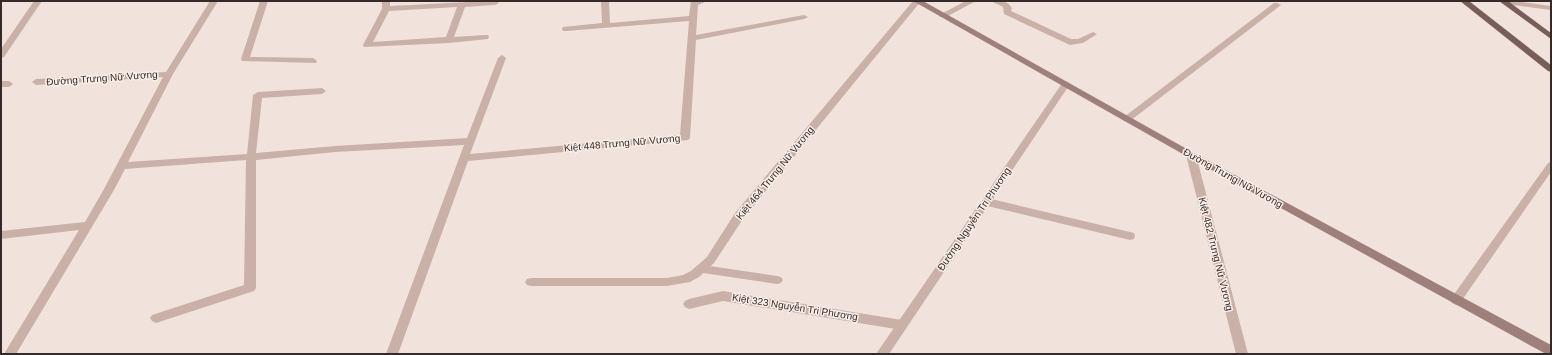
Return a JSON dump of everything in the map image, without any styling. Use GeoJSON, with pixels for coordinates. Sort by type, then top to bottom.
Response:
{"type":"FeatureCollection","features":[{"type":"Feature","properties":{"kind":"main road","name":"Đường Trưng Nữ Vương"},"geometry":{"type":"LineString","coordinates":[[917,1],[1191,155],[1551,351]]}},
{"type":"Feature","properties":{"kind":"main road"},"geometry":{"type":"LineString","coordinates":[[1464,1],[1551,69]]}},
{"type":"Feature","properties":{"kind":"main road"},"geometry":{"type":"LineString","coordinates":[[1504,2],[1551,36]]}},
{"type":"Feature","properties":{"kind":"street"},"geometry":{"type":"LineString","coordinates":[[1,55],[38,1]]}},
{"type":"Feature","properties":{"kind":"street"},"geometry":{"type":"LineString","coordinates":[[10,354],[88,225],[122,166],[169,74],[214,1]]}},
{"type":"Feature","properties":{"kind":"street"},"geometry":{"type":"LineString","coordinates":[[264,1],[245,59],[313,61]]}},
{"type":"Feature","properties":{"kind":"street"},"geometry":{"type":"LineString","coordinates":[[605,1],[606,25]]}},
{"type":"Feature","properties":{"kind":"street","name":"Kiệt 448 Trưng Nữ Vương"},"geometry":{"type":"LineString","coordinates":[[464,158],[685,138],[694,3],[703,1]]}},
{"type":"Feature","properties":{"kind":"street","name":"Kiệt 464 Trưng Nữ Vương"},"geometry":{"type":"LineString","coordinates":[[530,282],[667,282],[685,279],[703,269],[739,216],[917,1]]}},
{"type":"Feature","properties":{"kind":"street"},"geometry":{"type":"LineString","coordinates":[[943,15],[972,1]]}},
{"type":"Feature","properties":{"kind":"street"},"geometry":{"type":"LineString","coordinates":[[995,1],[1006,5],[1008,12],[1070,42],[1080,41],[1093,34]]}},
{"type":"Feature","properties":{"kind":"street"},"geometry":{"type":"LineString","coordinates":[[1504,2],[1551,8]]}},
{"type":"Feature","properties":{"kind":"street"},"geometry":{"type":"LineString","coordinates":[[485,37],[366,45],[386,5],[462,5],[494,3]]}},
{"type":"Feature","properties":{"kind":"street"},"geometry":{"type":"LineString","coordinates":[[449,40],[462,5]]}},
{"type":"Feature","properties":{"kind":"street"},"geometry":{"type":"LineString","coordinates":[[1127,119],[1277,5]]}},
{"type":"Feature","properties":{"kind":"street"},"geometry":{"type":"LineString","coordinates":[[692,38],[804,17]]}},
{"type":"Feature","properties":{"kind":"street"},"geometry":{"type":"LineString","coordinates":[[566,29],[693,18]]}},
{"type":"Feature","properties":{"kind":"street"},"geometry":{"type":"LineString","coordinates":[[392,354],[502,58]]}},
{"type":"Feature","properties":{"kind":"street","name":"Đường Trưng Nữ Vương"},"geometry":{"type":"LineString","coordinates":[[36,82],[169,74]]}},
{"type":"Feature","properties":{"kind":"street","name":"Đường Nguyễn Tri Phương"},"geometry":{"type":"LineString","coordinates":[[882,354],[1066,84]]}},
{"type":"Feature","properties":{"kind":"street"},"geometry":{"type":"LineString","coordinates":[[156,318],[250,288],[251,157],[258,95],[322,91]]}},
{"type":"Feature","properties":{"kind":"street"},"geometry":{"type":"LineString","coordinates":[[122,166],[251,157],[334,149],[470,141]]}},
{"type":"Feature","properties":{"kind":"street","name":"Kiệt 482 Trưng Nữ Vương"},"geometry":{"type":"LineString","coordinates":[[1191,155],[1242,354]]}},
{"type":"Feature","properties":{"kind":"street"},"geometry":{"type":"LineString","coordinates":[[1456,300],[1551,165]]}},
{"type":"Feature","properties":{"kind":"street"},"geometry":{"type":"LineString","coordinates":[[987,202],[1130,236]]}},
{"type":"Feature","properties":{"kind":"street"},"geometry":{"type":"LineString","coordinates":[[1,235],[88,225]]}},
{"type":"Feature","properties":{"kind":"street"},"geometry":{"type":"LineString","coordinates":[[703,269],[776,280]]}},
{"type":"Feature","properties":{"kind":"street","name":"Kiệt 323 Nguyễn Tri Phương"},"geometry":{"type":"LineString","coordinates":[[689,304],[723,296],[902,325]]}}]}
